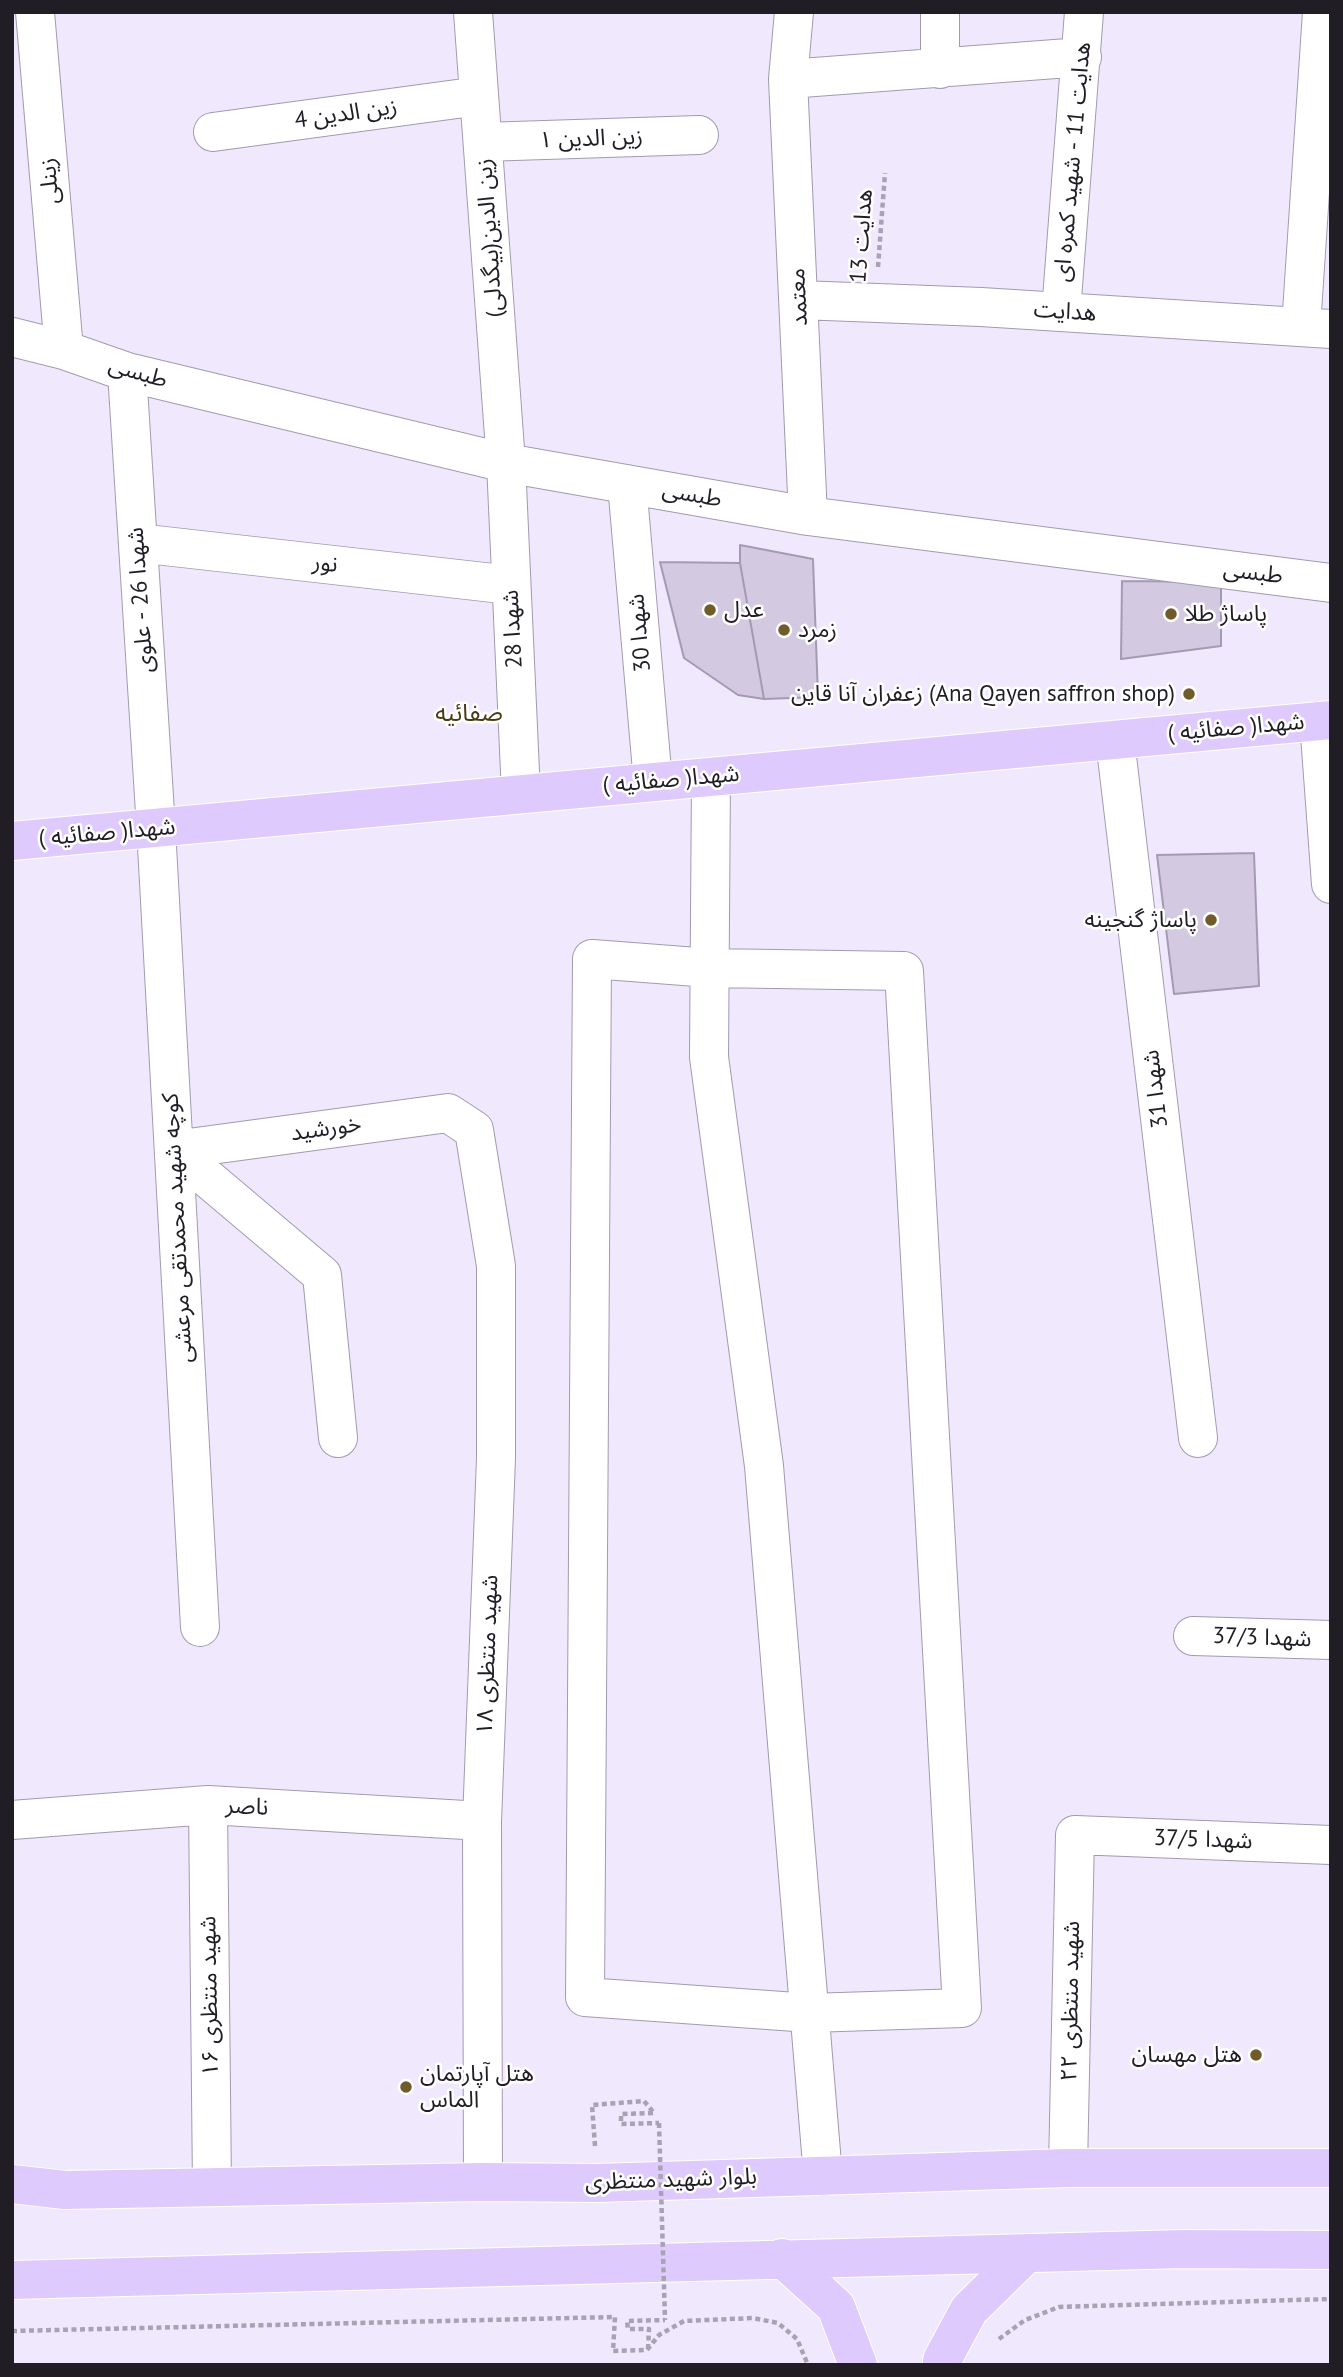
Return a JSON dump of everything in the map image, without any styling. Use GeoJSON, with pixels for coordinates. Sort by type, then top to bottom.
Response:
{"type":"FeatureCollection","features":[{"type":"Feature","properties":{"kind":"main road","name":"شهدا( صفائیه )"},"geometry":{"type":"LineString","coordinates":[[12,841],[1325,720]]}},
{"type":"Feature","properties":{"kind":"main road","name":"بلوار شهید منتظری"},"geometry":{"type":"LineString","coordinates":[[12,2184],[65,2190],[482,2182],[597,2183],[1068,2168],[1331,2168]]}},
{"type":"Feature","properties":{"kind":"main road"},"geometry":{"type":"LineString","coordinates":[[12,2280],[205,2277],[782,2258],[1184,2249],[1331,2250]]}},
{"type":"Feature","properties":{"kind":"main road"},"geometry":{"type":"LineString","coordinates":[[942,2363],[969,2310],[1027,2253]]}},
{"type":"Feature","properties":{"kind":"main road"},"geometry":{"type":"LineString","coordinates":[[782,2258],[836,2307],[858,2363]]}},
{"type":"Feature","properties":{"kind":"street","name":"زینلی"},"geometry":{"type":"LineString","coordinates":[[35,12],[64,350]]}},
{"type":"Feature","properties":{"kind":"street","name":"زین الدین(بیگدلی)"},"geometry":{"type":"LineString","coordinates":[[473,12],[506,463]]}},
{"type":"Feature","properties":{"kind":"street","name":"معتمد"},"geometry":{"type":"LineString","coordinates":[[794,12],[788,79],[808,516]]}},
{"type":"Feature","properties":{"kind":"street"},"geometry":{"type":"LineString","coordinates":[[940,12],[940,69]]}},
{"type":"Feature","properties":{"kind":"street","name":"هدایت 11 - شهید کمره ای"},"geometry":{"type":"LineString","coordinates":[[1060,312],[1084,12]]}},
{"type":"Feature","properties":{"kind":"street"},"geometry":{"type":"LineString","coordinates":[[1316,328],[1322,12]]}},
{"type":"Feature","properties":{"kind":"street"},"geometry":{"type":"LineString","coordinates":[[788,79],[1082,57]]}},
{"type":"Feature","properties":{"kind":"street","name":"زین الدین 4"},"geometry":{"type":"LineString","coordinates":[[213,132],[479,96]]}},
{"type":"Feature","properties":{"kind":"street","name":"زین الدین ۱"},"geometry":{"type":"LineString","coordinates":[[483,142],[699,135]]}},
{"type":"Feature","properties":{"kind":"street","name":"هدایت"},"geometry":{"type":"LineString","coordinates":[[800,300],[1060,312],[1316,328]]}},
{"type":"Feature","properties":{"kind":"street","name":"طبسی"},"geometry":{"type":"LineString","coordinates":[[12,337],[64,350],[127,372],[506,463],[808,516],[1331,583]]}},
{"type":"Feature","properties":{"kind":"street","name":"شهدا 26 - علوی"},"geometry":{"type":"LineString","coordinates":[[127,372],[156,828]]}},
{"type":"Feature","properties":{"kind":"street","name":"شهدا 28"},"geometry":{"type":"LineString","coordinates":[[506,463],[521,794]]}},
{"type":"Feature","properties":{"kind":"street","name":"شهدا 30"},"geometry":{"type":"LineString","coordinates":[[627,484],[653,782]]}},
{"type":"Feature","properties":{"kind":"street","name":"نور"},"geometry":{"type":"LineString","coordinates":[[138,543],[511,585]]}},
{"type":"Feature","properties":{"kind":"street"},"geometry":{"type":"LineString","coordinates":[[1325,720],[1331,884]]}},
{"type":"Feature","properties":{"kind":"street","name":"شهدا 31"},"geometry":{"type":"LineString","coordinates":[[1115,740],[1198,1438]]}},
{"type":"Feature","properties":{"kind":"street"},"geometry":{"type":"LineString","coordinates":[[711,777],[709,1057],[764,1466],[823,2176]]}},
{"type":"Feature","properties":{"kind":"street","name":"کوچه شهید محمدتقی مرعشی"},"geometry":{"type":"LineString","coordinates":[[156,828],[200,1627]]}},
{"type":"Feature","properties":{"kind":"street"},"geometry":{"type":"LineString","coordinates":[[592,959],[710,968],[904,971],[962,2008],[810,2013],[585,1997],[592,959]]}},
{"type":"Feature","properties":{"kind":"street","name":"خورشید"},"geometry":{"type":"LineString","coordinates":[[174,1150],[448,1113],[474,1130]]}},
{"type":"Feature","properties":{"kind":"street","name":"شهید منتظری ۱۸"},"geometry":{"type":"LineString","coordinates":[[474,1130],[496,1266],[496,1458],[482,1821],[482,2182]]}},
{"type":"Feature","properties":{"kind":"street"},"geometry":{"type":"LineString","coordinates":[[174,1150],[322,1275],[338,1438]]}},
{"type":"Feature","properties":{"kind":"street","name":"شهدا 37/3"},"geometry":{"type":"LineString","coordinates":[[1193,1636],[1331,1640]]}},
{"type":"Feature","properties":{"kind":"street","name":"ناصر"},"geometry":{"type":"LineString","coordinates":[[12,1820],[208,1805],[482,1821]]}},
{"type":"Feature","properties":{"kind":"street","name":"شهید منتظری ۱۶"},"geometry":{"type":"LineString","coordinates":[[208,1805],[212,2188]]}},
{"type":"Feature","properties":{"kind":"street","name":"شهدا 37/5"},"geometry":{"type":"LineString","coordinates":[[1075,1835],[1331,1845]]}},
{"type":"Feature","properties":{"kind":"street","name":"شهید منتظری ۲۲"},"geometry":{"type":"LineString","coordinates":[[1068,2168],[1075,1835]]}},
{"type":"Feature","properties":{"kind":"path","name":"هدایت 13"},"geometry":{"type":"LineString","coordinates":[[875,302],[885,173]]}},
{"type":"Feature","properties":{"kind":"path"},"geometry":{"type":"LineString","coordinates":[[597,2183],[592,2105],[644,2101],[654,2113],[621,2114],[621,2124],[659,2123],[665,2320],[627,2321],[628,2329],[649,2329],[648,2350]]}},
{"type":"Feature","properties":{"kind":"path"},"geometry":{"type":"LineString","coordinates":[[994,2347],[1001,2337],[1025,2320],[1059,2307],[1331,2300]]}},
{"type":"Feature","properties":{"kind":"path"},"geometry":{"type":"LineString","coordinates":[[12,2331],[615,2317],[613,2351],[648,2350]]}},
{"type":"Feature","properties":{"kind":"path"},"geometry":{"type":"LineString","coordinates":[[648,2350],[659,2335],[684,2321],[752,2318],[778,2323],[797,2339],[808,2363]]}},
{"type":"Feature","properties":{"kind":"building","name":"زمرد"},"geometry":{"type":"Polygon","coordinates":[[[740,545],[813,559],[818,697],[764,699],[740,563],[740,545]]]}},
{"type":"Feature","properties":{"kind":"building","name":"عدل"},"geometry":{"type":"Polygon","coordinates":[[[660,562],[740,563],[764,699],[738,695],[684,658],[660,562]]]}},
{"type":"Feature","properties":{"kind":"building","name":"پاساژ طلا"},"geometry":{"type":"Polygon","coordinates":[[[1122,581],[1221,582],[1221,646],[1121,659],[1122,581]]]}},
{"type":"Feature","properties":{"kind":"building","name":"پاساژ گنجینه"},"geometry":{"type":"Polygon","coordinates":[[[1254,853],[1259,986],[1174,994],[1157,855],[1254,853]]]}},
{"type":"Feature","properties":{"kind":"place","name":"عدل"},"geometry":{"type":"Point","coordinates":[710,610]}},
{"type":"Feature","properties":{"kind":"place","name":"پاساژ طلا"},"geometry":{"type":"Point","coordinates":[1171,614]}},
{"type":"Feature","properties":{"kind":"place","name":"زمرد"},"geometry":{"type":"Point","coordinates":[784,630]}},
{"type":"Feature","properties":{"kind":"place","name":"زعفران آنا قاین (Ana Qayen saffron shop)"},"geometry":{"type":"Point","coordinates":[1189,694]}},
{"type":"Feature","properties":{"kind":"place","name":"پاساژ گنجینه"},"geometry":{"type":"Point","coordinates":[1211,920]}},
{"type":"Feature","properties":{"kind":"place","name":"هتل مهسان"},"geometry":{"type":"Point","coordinates":[1256,2055]}},
{"type":"Feature","properties":{"kind":"place","name":"هتل آپارتمان الماس"},"geometry":{"type":"Point","coordinates":[406,2087]}},
{"type":"Feature","properties":{"kind":"district","name":"صفائیه"},"geometry":{"type":"Point","coordinates":[469,714]}}]}
